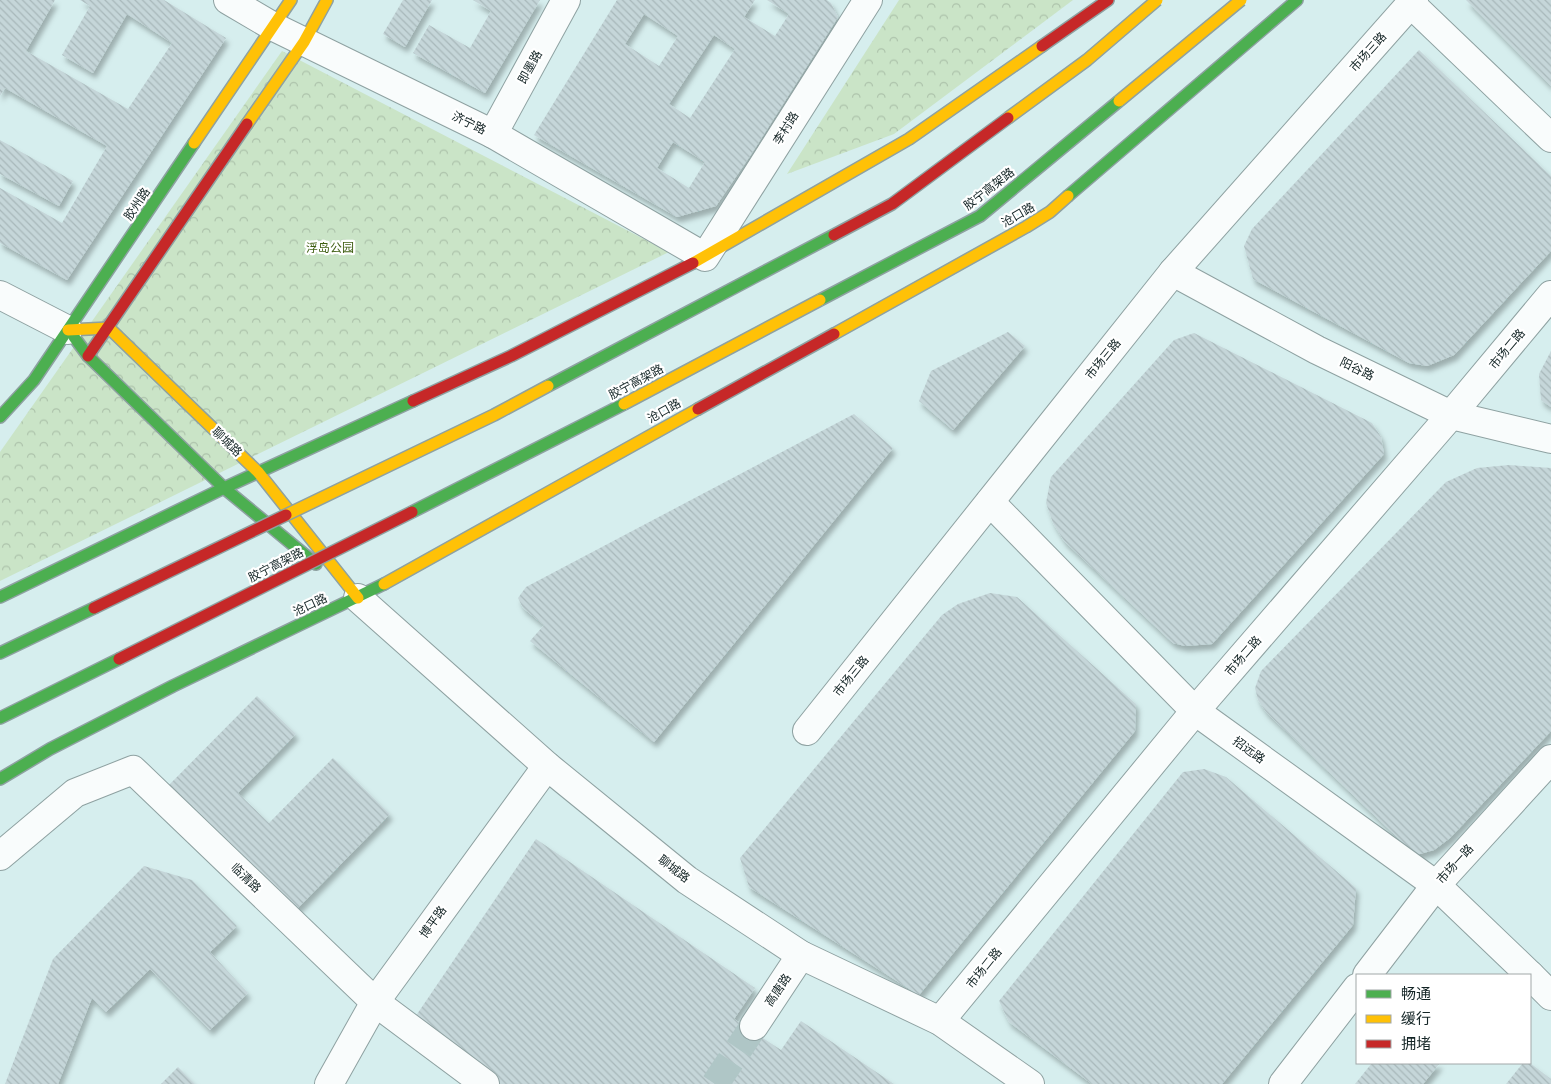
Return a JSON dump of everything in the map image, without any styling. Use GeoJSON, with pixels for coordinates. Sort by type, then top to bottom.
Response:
{"type":"FeatureCollection","features":[{"type":"Feature","properties":{"kind":"main road","name":"胶州路"},"geometry":{"type":"LineString","coordinates":[[0,417],[34,380],[291,0]]}},
{"type":"Feature","properties":{"kind":"main road"},"geometry":{"type":"LineString","coordinates":[[88,356],[304,42],[327,0]]}},
{"type":"Feature","properties":{"kind":"main road"},"geometry":{"type":"LineString","coordinates":[[0,597],[224,488],[511,356],[704,257],[909,139],[1108,0]]}},
{"type":"Feature","properties":{"kind":"main road"},"geometry":{"type":"LineString","coordinates":[[0,653],[494,415],[892,204],[1087,60],[1157,0]]}},
{"type":"Feature","properties":{"kind":"main road","name":"胶宁高架路"},"geometry":{"type":"LineString","coordinates":[[0,718],[550,443],[980,216],[1240,0]]}},
{"type":"Feature","properties":{"kind":"main road","name":"沧口路"},"geometry":{"type":"LineString","coordinates":[[0,778],[173,686],[358,598],[1050,212],[1297,0]]}},
{"type":"Feature","properties":{"kind":"main road"},"geometry":{"type":"LineString","coordinates":[[68,330],[109,328]]}},
{"type":"Feature","properties":{"kind":"main road","name":"聊城路"},"geometry":{"type":"LineString","coordinates":[[109,328],[258,472],[358,598]]}},
{"type":"Feature","properties":{"kind":"main road","name":"聊城路"},"geometry":{"type":"LineString","coordinates":[[68,330],[88,356],[224,488],[358,598]]}},
{"type":"Feature","properties":{"kind":"street","name":"济宁路"},"geometry":{"type":"LineString","coordinates":[[228,0],[274,27],[493,134],[704,257]]}},
{"type":"Feature","properties":{"kind":"street","name":"即墨路"},"geometry":{"type":"LineString","coordinates":[[493,134],[566,0]]}},
{"type":"Feature","properties":{"kind":"street"},"geometry":{"type":"LineString","coordinates":[[1413,2],[1551,138]]}},
{"type":"Feature","properties":{"kind":"street","name":"市场三路"},"geometry":{"type":"LineString","coordinates":[[807,731],[1174,272],[1413,2]]}},
{"type":"Feature","properties":{"kind":"street","name":"李村路"},"geometry":{"type":"LineString","coordinates":[[704,257],[859,3]]}},
{"type":"Feature","properties":{"kind":"street","name":"阳谷路"},"geometry":{"type":"LineString","coordinates":[[1174,272],[1317,350],[1451,416],[1551,439]]}},
{"type":"Feature","properties":{"kind":"street","name":"聊城路"},"geometry":{"type":"LineString","coordinates":[[0,295],[68,330]]}},
{"type":"Feature","properties":{"kind":"street","name":"市场二路"},"geometry":{"type":"LineString","coordinates":[[940,1021],[1195,711],[1451,416],[1551,295]]}},
{"type":"Feature","properties":{"kind":"street","name":"招远路"},"geometry":{"type":"LineString","coordinates":[[990,502],[1195,711],[1436,885],[1529,974]]}},
{"type":"Feature","properties":{"kind":"street","name":"聊城路"},"geometry":{"type":"LineString","coordinates":[[358,598],[547,766],[687,880],[801,955],[940,1021],[1030,1084]]}},
{"type":"Feature","properties":{"kind":"street","name":"市场一路"},"geometry":{"type":"LineString","coordinates":[[1368,974],[1436,885],[1551,759]]}},
{"type":"Feature","properties":{"kind":"street","name":"博平路"},"geometry":{"type":"LineString","coordinates":[[329,1084],[375,1002],[547,766]]}},
{"type":"Feature","properties":{"kind":"street","name":"临清路"},"geometry":{"type":"LineString","coordinates":[[0,856],[75,793],[133,770],[375,1002],[485,1084]]}},
{"type":"Feature","properties":{"kind":"street","name":"高唐路"},"geometry":{"type":"LineString","coordinates":[[754,1026],[801,955]]}},
{"type":"Feature","properties":{"kind":"street","name":"招远路"},"geometry":{"type":"LineString","coordinates":[[1531,976],[1551,996]]}},
{"type":"Feature","properties":{"kind":"street"},"geometry":{"type":"LineString","coordinates":[[1283,1084],[1356,989]]}},
{"type":"Feature","properties":{"kind":"green space"},"geometry":{"type":"Polygon","coordinates":[[[899,0],[1073,0],[894,134],[787,174],[899,0]]]}},
{"type":"Feature","properties":{"kind":"green space","name":"浮岛公园"},"geometry":{"type":"Polygon","coordinates":[[[282,51],[669,252],[0,581],[0,452],[282,51]]]}},
{"type":"Feature","properties":{"kind":"building"},"geometry":{"type":"Polygon","coordinates":[[[0,0],[55,0],[26,51],[128,109],[172,43],[127,14],[93,73],[62,55],[90,6],[80,0],[164,0],[226,38],[67,280],[0,243],[0,188],[62,223],[107,146],[5,88],[0,96],[0,0]]]}},
{"type":"Feature","properties":{"kind":"building"},"geometry":{"type":"Polygon","coordinates":[[[403,0],[432,0],[405,47],[383,34],[403,0]]]}},
{"type":"Feature","properties":{"kind":"building"},"geometry":{"type":"Polygon","coordinates":[[[473,0],[540,0],[485,93],[413,53],[429,25],[470,48],[491,11],[473,0]]]}},
{"type":"Feature","properties":{"kind":"building"},"geometry":{"type":"Polygon","coordinates":[[[617,0],[755,0],[744,17],[775,36],[789,14],[767,0],[827,0],[831,3],[838,17],[716,206],[677,217],[534,135],[617,0]],[[644,14],[625,44],[659,66],[678,36],[644,14]],[[714,35],[669,104],[690,118],[735,49],[714,35]],[[673,142],[657,168],[689,188],[705,162],[673,142]]]}},
{"type":"Feature","properties":{"kind":"building"},"geometry":{"type":"Polygon","coordinates":[[[1466,0],[1551,0],[1551,86],[1466,0]]]}},
{"type":"Feature","properties":{"kind":"building"},"geometry":{"type":"Polygon","coordinates":[[[1419,50],[1551,176],[1551,251],[1454,355],[1427,366],[1409,363],[1253,279],[1244,246],[1252,229],[1419,50]]]}},
{"type":"Feature","properties":{"kind":"building"},"geometry":{"type":"Polygon","coordinates":[[[0,140],[73,181],[59,206],[0,174],[0,140]]]}},
{"type":"Feature","properties":{"kind":"building"},"geometry":{"type":"Polygon","coordinates":[[[1008,332],[1025,346],[953,430],[919,401],[931,371],[1008,332]]]}},
{"type":"Feature","properties":{"kind":"building"},"geometry":{"type":"Polygon","coordinates":[[[1194,333],[1372,423],[1381,437],[1384,454],[1212,644],[1185,646],[1173,643],[1064,541],[1053,523],[1046,503],[1051,477],[1174,340],[1194,333]]]}},
{"type":"Feature","properties":{"kind":"building"},"geometry":{"type":"Polygon","coordinates":[[[1551,351],[1551,407],[1541,400],[1539,374],[1551,351]]]}},
{"type":"Feature","properties":{"kind":"building"},"geometry":{"type":"Polygon","coordinates":[[[854,414],[893,448],[654,742],[530,641],[544,625],[523,608],[518,598],[526,587],[854,414]]]}},
{"type":"Feature","properties":{"kind":"building"},"geometry":{"type":"Polygon","coordinates":[[[1509,465],[1551,468],[1551,731],[1450,838],[1434,850],[1416,855],[1266,712],[1258,700],[1255,688],[1261,671],[1446,482],[1477,468],[1509,465]]]}},
{"type":"Feature","properties":{"kind":"building"},"geometry":{"type":"Polygon","coordinates":[[[990,593],[1017,597],[1136,704],[1135,731],[919,995],[749,887],[740,858],[942,615],[958,604],[990,593]]]}},
{"type":"Feature","properties":{"kind":"building"},"geometry":{"type":"Polygon","coordinates":[[[257,696],[296,734],[238,793],[269,823],[333,758],[390,814],[296,910],[169,785],[257,696]]]}},
{"type":"Feature","properties":{"kind":"building"},"geometry":{"type":"Polygon","coordinates":[[[1204,769],[1226,777],[1356,888],[1353,925],[1222,1084],[1092,1084],[1009,1022],[999,1001],[1183,772],[1204,769]]]}},
{"type":"Feature","properties":{"kind":"building"},"geometry":{"type":"Polygon","coordinates":[[[536,839],[755,988],[734,1019],[781,1050],[801,1021],[894,1084],[494,1084],[409,1026],[536,839]]]}},
{"type":"Feature","properties":{"kind":"building"},"geometry":{"type":"Polygon","coordinates":[[[144,866],[192,880],[237,926],[210,952],[248,993],[210,1030],[150,969],[106,1012],[92,998],[58,1084],[5,1084],[53,959],[144,866]]]}},
{"type":"Feature","properties":{"kind":"building"},"geometry":{"type":"Polygon","coordinates":[[[1371,1064],[1439,1064],[1423,1084],[1355,1084],[1371,1064]]]}},
{"type":"Feature","properties":{"kind":"building"},"geometry":{"type":"Polygon","coordinates":[[[1522,1064],[1531,1064],[1551,1079],[1551,1084],[1506,1084],[1522,1064]]]}},
{"type":"Feature","properties":{"kind":"building"},"geometry":{"type":"Polygon","coordinates":[[[178,1067],[195,1084],[161,1084],[178,1067]]]}},
{"type":"Feature","properties":{"kind":"tunnel"},"geometry":{"type":"LineString","coordinates":[[715,1084],[754,1026]]}},
{"type":"Feature","properties":{"kind":"traffic: fast"},"geometry":{"type":"LineString","coordinates":[[1068,196],[1297,0]]}},
{"type":"Feature","properties":{"kind":"traffic: fast"},"geometry":{"type":"LineString","coordinates":[[820,300],[980,216],[1119,101]]}},
{"type":"Feature","properties":{"kind":"traffic: fast"},"geometry":{"type":"LineString","coordinates":[[0,417],[34,380],[194,143]]}},
{"type":"Feature","properties":{"kind":"traffic: fast"},"geometry":{"type":"LineString","coordinates":[[548,386],[834,235]]}},
{"type":"Feature","properties":{"kind":"traffic: fast"},"geometry":{"type":"LineString","coordinates":[[74,337],[88,356],[224,488],[316,564]]}},
{"type":"Feature","properties":{"kind":"traffic: fast"},"geometry":{"type":"LineString","coordinates":[[0,597],[224,488],[413,401]]}},
{"type":"Feature","properties":{"kind":"traffic: fast"},"geometry":{"type":"LineString","coordinates":[[412,512],[624,404]]}},
{"type":"Feature","properties":{"kind":"traffic: fast"},"geometry":{"type":"LineString","coordinates":[[0,779],[50,749],[173,686],[384,584]]}},
{"type":"Feature","properties":{"kind":"traffic: fast"},"geometry":{"type":"LineString","coordinates":[[0,653],[94,608]]}},
{"type":"Feature","properties":{"kind":"traffic: fast"},"geometry":{"type":"LineString","coordinates":[[0,718],[119,659]]}},
{"type":"Feature","properties":{"kind":"traffic: slow"},"geometry":{"type":"LineString","coordinates":[[194,143],[291,0]]}},
{"type":"Feature","properties":{"kind":"traffic: slow"},"geometry":{"type":"LineString","coordinates":[[247,124],[304,42],[327,0]]}},
{"type":"Feature","properties":{"kind":"traffic: slow"},"geometry":{"type":"LineString","coordinates":[[1008,118],[1087,60],[1157,0]]}},
{"type":"Feature","properties":{"kind":"traffic: slow"},"geometry":{"type":"LineString","coordinates":[[1119,101],[1241,0]]}},
{"type":"Feature","properties":{"kind":"traffic: slow"},"geometry":{"type":"LineString","coordinates":[[693,263],[909,139],[1042,46]]}},
{"type":"Feature","properties":{"kind":"traffic: slow"},"geometry":{"type":"LineString","coordinates":[[834,334],[1026,227],[1050,212],[1068,196]]}},
{"type":"Feature","properties":{"kind":"traffic: slow"},"geometry":{"type":"LineString","coordinates":[[624,404],[820,300]]}},
{"type":"Feature","properties":{"kind":"traffic: slow"},"geometry":{"type":"LineString","coordinates":[[68,330],[109,328],[258,472],[358,598]]}},
{"type":"Feature","properties":{"kind":"traffic: slow"},"geometry":{"type":"LineString","coordinates":[[286,515],[494,415],[548,386]]}},
{"type":"Feature","properties":{"kind":"traffic: slow"},"geometry":{"type":"LineString","coordinates":[[384,584],[698,409]]}},
{"type":"Feature","properties":{"kind":"traffic: jam"},"geometry":{"type":"LineString","coordinates":[[1042,46],[1108,0]]}},
{"type":"Feature","properties":{"kind":"traffic: jam"},"geometry":{"type":"LineString","coordinates":[[834,235],[892,204],[1008,118]]}},
{"type":"Feature","properties":{"kind":"traffic: jam"},"geometry":{"type":"LineString","coordinates":[[88,356],[247,124]]}},
{"type":"Feature","properties":{"kind":"traffic: jam"},"geometry":{"type":"LineString","coordinates":[[413,401],[511,356],[693,263]]}},
{"type":"Feature","properties":{"kind":"traffic: jam"},"geometry":{"type":"LineString","coordinates":[[698,409],[834,334]]}},
{"type":"Feature","properties":{"kind":"traffic: jam"},"geometry":{"type":"LineString","coordinates":[[119,659],[412,512]]}},
{"type":"Feature","properties":{"kind":"traffic: jam"},"geometry":{"type":"LineString","coordinates":[[94,608],[286,515]]}}]}
